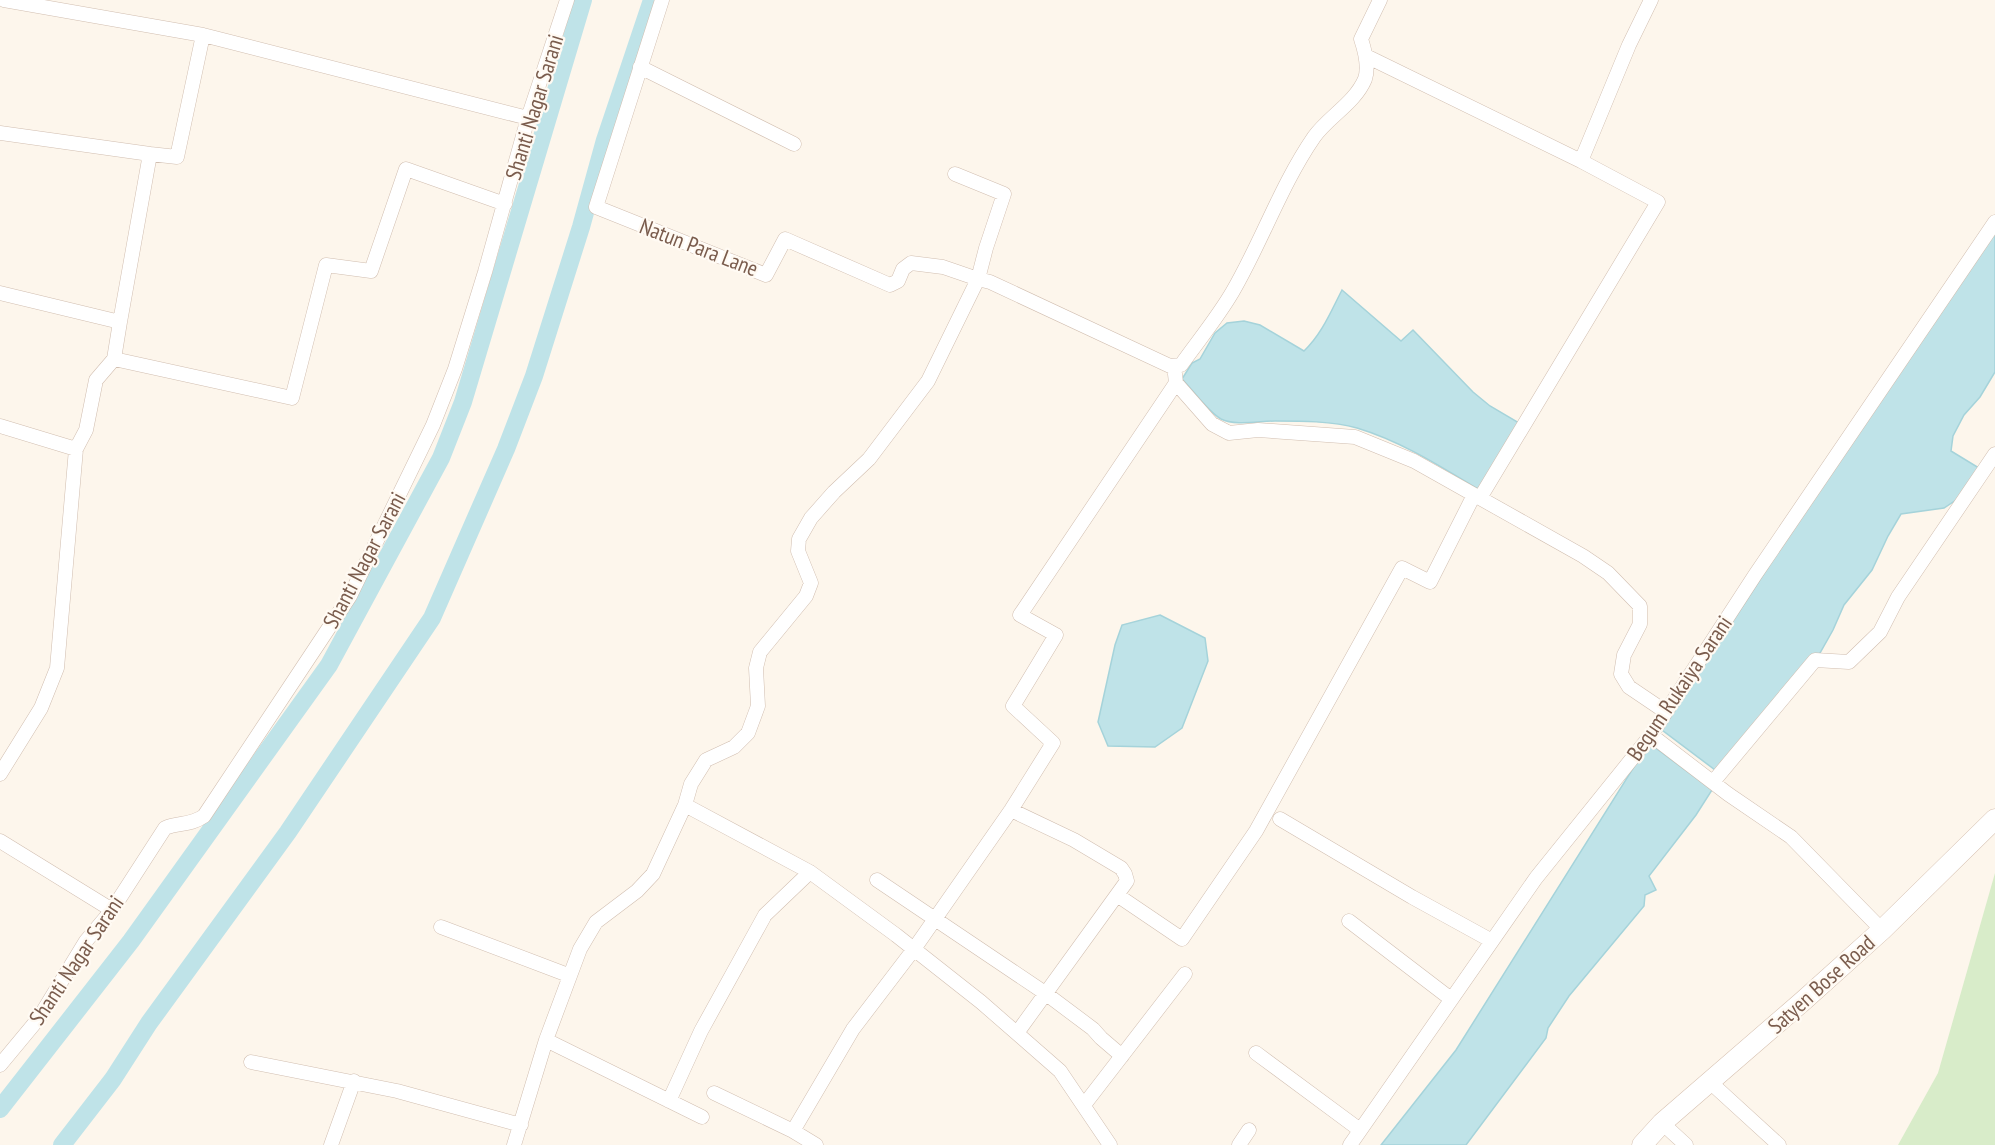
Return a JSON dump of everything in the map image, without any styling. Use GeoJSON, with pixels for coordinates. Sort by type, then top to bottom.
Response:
{"type":"FeatureCollection","features":[{"type":"Feature","properties":{"kind":"main road","name":"Satyen Bose Road"},"geometry":{"type":"LineString","coordinates":[[1642,1145],[1662,1123],[1882,930],[1995,819]]}},
{"type":"Feature","properties":{"kind":"street"},"geometry":{"type":"LineString","coordinates":[[4,0],[203,35],[528,118]]}},
{"type":"Feature","properties":{"kind":"street","name":"Shanti Nagar Sarani"},"geometry":{"type":"LineString","coordinates":[[0,1065],[39,1018],[86,940],[112,909],[165,828],[195,822],[204,816],[350,596],[437,416],[455,369],[505,204],[528,118],[567,0]]}},
{"type":"Feature","properties":{"kind":"street","name":"Natun Para Lane"},"geometry":{"type":"LineString","coordinates":[[662,0],[596,207],[766,275],[785,239],[890,285],[898,281],[903,269],[911,263],[943,267],[978,279]]}},
{"type":"Feature","properties":{"kind":"street"},"geometry":{"type":"LineString","coordinates":[[978,279],[990,282],[1170,366],[1181,365],[1233,291],[1290,178],[1314,138],[1330,118],[1350,100],[1365,79],[1366,56],[1361,39],[1380,0]]}},
{"type":"Feature","properties":{"kind":"street"},"geometry":{"type":"LineString","coordinates":[[1581,161],[1629,45],[1651,0]]}},
{"type":"Feature","properties":{"kind":"street"},"geometry":{"type":"LineString","coordinates":[[0,133],[177,157],[203,35]]}},
{"type":"Feature","properties":{"kind":"street"},"geometry":{"type":"LineString","coordinates":[[1117,895],[1182,939],[1256,831],[1402,568],[1430,582],[1477,496],[1658,202],[1581,161],[1366,56]]}},
{"type":"Feature","properties":{"kind":"street"},"geometry":{"type":"LineString","coordinates":[[640,67],[794,144]]}},
{"type":"Feature","properties":{"kind":"street"},"geometry":{"type":"LineString","coordinates":[[0,774],[41,708],[57,668],[76,448],[86,430],[96,380],[114,359],[150,154]]}},
{"type":"Feature","properties":{"kind":"street"},"geometry":{"type":"LineString","coordinates":[[114,359],[292,398],[326,265],[371,271],[406,169],[505,204]]}},
{"type":"Feature","properties":{"kind":"street"},"geometry":{"type":"LineString","coordinates":[[514,1145],[546,1040],[568,975],[580,949],[596,922],[637,891],[652,874],[685,805],[691,784],[706,760],[734,747],[748,733],[758,706],[756,668],[760,652],[806,596],[812,583],[798,551],[799,539],[811,518],[834,492],[869,459],[928,381],[978,279],[1004,194],[955,174]]}},
{"type":"Feature","properties":{"kind":"street","name":"Begum Rukaiya Sarani"},"geometry":{"type":"LineString","coordinates":[[1350,1145],[1536,878],[1651,735],[1755,575],[1995,222]]}},
{"type":"Feature","properties":{"kind":"street"},"geometry":{"type":"LineString","coordinates":[[0,293],[120,322]]}},
{"type":"Feature","properties":{"kind":"street"},"geometry":{"type":"LineString","coordinates":[[1174,365],[1176,383],[1212,424],[1229,433],[1258,430],[1355,437],[1414,461],[1608,573],[1640,606],[1640,624],[1624,656],[1621,674],[1629,687],[1666,712]]}},
{"type":"Feature","properties":{"kind":"street"},"geometry":{"type":"LineString","coordinates":[[793,1131],[853,1029],[914,949],[1011,810],[1053,743],[1013,706],[1056,635],[1020,615],[1176,383]]}},
{"type":"Feature","properties":{"kind":"street"},"geometry":{"type":"LineString","coordinates":[[0,426],[76,448]]}},
{"type":"Feature","properties":{"kind":"street"},"geometry":{"type":"LineString","coordinates":[[1713,782],[1815,660],[1849,662],[1880,632],[1898,597],[1995,454]]}},
{"type":"Feature","properties":{"kind":"street"},"geometry":{"type":"LineString","coordinates":[[1651,735],[1791,837],[1882,930]]}},
{"type":"Feature","properties":{"kind":"street"},"geometry":{"type":"LineString","coordinates":[[685,805],[810,872],[981,1002],[1060,1071],[1110,1145]]}},
{"type":"Feature","properties":{"kind":"street"},"geometry":{"type":"LineString","coordinates":[[1011,810],[1074,840],[1121,868],[1127,881],[1017,1033]]}},
{"type":"Feature","properties":{"kind":"street"},"geometry":{"type":"LineString","coordinates":[[1280,819],[1492,941]]}},
{"type":"Feature","properties":{"kind":"street"},"geometry":{"type":"LineString","coordinates":[[0,841],[112,909]]}},
{"type":"Feature","properties":{"kind":"street"},"geometry":{"type":"LineString","coordinates":[[669,1101],[701,1031],[765,915],[810,872]]}},
{"type":"Feature","properties":{"kind":"street"},"geometry":{"type":"LineString","coordinates":[[877,880],[1045,993],[1093,1029],[1122,1056]]}},
{"type":"Feature","properties":{"kind":"street"},"geometry":{"type":"LineString","coordinates":[[1349,921],[1451,999]]}},
{"type":"Feature","properties":{"kind":"street"},"geometry":{"type":"LineString","coordinates":[[441,927],[568,975]]}},
{"type":"Feature","properties":{"kind":"street"},"geometry":{"type":"LineString","coordinates":[[1084,1105],[1185,974]]}},
{"type":"Feature","properties":{"kind":"street"},"geometry":{"type":"LineString","coordinates":[[546,1040],[702,1117]]}},
{"type":"Feature","properties":{"kind":"street"},"geometry":{"type":"LineString","coordinates":[[1256,1053],[1360,1130]]}},
{"type":"Feature","properties":{"kind":"street"},"geometry":{"type":"LineString","coordinates":[[251,1062],[398,1091],[520,1125]]}},
{"type":"Feature","properties":{"kind":"street"},"geometry":{"type":"LineString","coordinates":[[331,1145],[354,1081]]}},
{"type":"Feature","properties":{"kind":"street"},"geometry":{"type":"LineString","coordinates":[[1710,1082],[1779,1145]]}},
{"type":"Feature","properties":{"kind":"street"},"geometry":{"type":"LineString","coordinates":[[714,1093],[793,1131],[816,1145]]}},
{"type":"Feature","properties":{"kind":"street"},"geometry":{"type":"LineString","coordinates":[[1662,1123],[1686,1145]]}},
{"type":"Feature","properties":{"kind":"street"},"geometry":{"type":"LineString","coordinates":[[1239,1145],[1249,1130]]}},
{"type":"Feature","properties":{"kind":"green space"},"geometry":{"type":"Polygon","coordinates":[[[1995,873],[1995,1145],[1898,1145],[1938,1073],[1995,873]]]}},
{"type":"Feature","properties":{"kind":"water"},"geometry":{"type":"Polygon","coordinates":[[[1995,233],[1995,372],[1980,397],[1964,415],[1953,436],[1951,451],[1979,468],[1959,498],[1944,508],[1901,514],[1872,570],[1844,605],[1816,660],[1723,776],[1662,730],[1776,555],[1995,233]]]}},
{"type":"Feature","properties":{"kind":"water"},"geometry":{"type":"Polygon","coordinates":[[[1342,290],[1401,341],[1413,330],[1473,392],[1490,406],[1526,427],[1488,495],[1408,449],[1357,428],[1316,422],[1240,423],[1221,419],[1182,379],[1192,363],[1200,359],[1215,333],[1227,323],[1244,321],[1260,325],[1304,351],[1321,330],[1342,290]]]}},
{"type":"Feature","properties":{"kind":"water"},"geometry":{"type":"Polygon","coordinates":[[[1160,615],[1205,638],[1208,661],[1182,728],[1155,747],[1108,746],[1098,722],[1115,645],[1122,625],[1160,615]]]}},
{"type":"Feature","properties":{"kind":"water"},"geometry":{"type":"Polygon","coordinates":[[[1649,743],[1712,790],[1696,815],[1649,876],[1656,890],[1645,895],[1644,906],[1569,996],[1548,1028],[1546,1038],[1466,1145],[1381,1145],[1456,1050],[1649,743]]]}},
{"type":"Feature","properties":{"kind":"waterway"},"geometry":{"type":"LineString","coordinates":[[0,1109],[131,941],[329,665],[441,458],[463,402],[583,0]]}},
{"type":"Feature","properties":{"kind":"waterway"},"geometry":{"type":"LineString","coordinates":[[62,1145],[113,1079],[149,1023],[288,832],[432,618],[506,449],[534,376],[581,227],[605,140],[652,0]]}}]}
